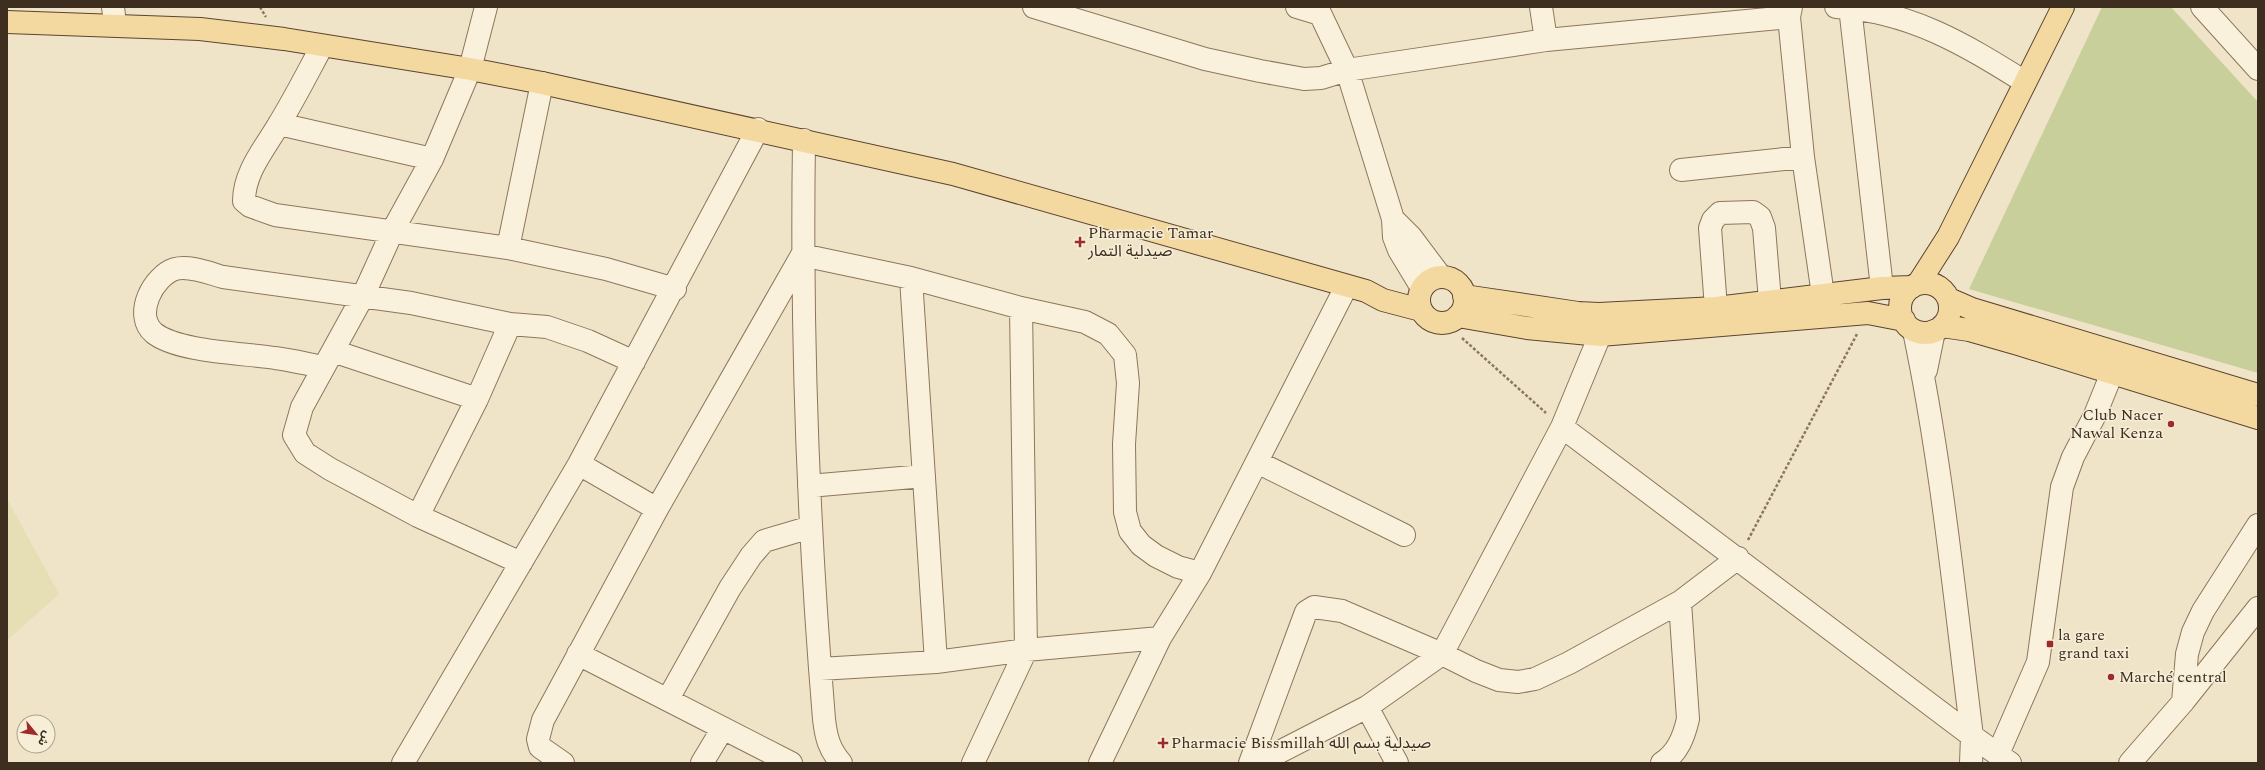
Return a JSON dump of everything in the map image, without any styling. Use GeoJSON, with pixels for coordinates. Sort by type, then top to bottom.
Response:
{"type":"FeatureCollection","features":[{"type":"Feature","properties":{"kind":"main road"},"geometry":{"type":"LineString","coordinates":[[1924,327],[1900,306],[1906,292],[1915,286],[1948,236],[2063,7]]}},
{"type":"Feature","properties":{"kind":"main road"},"geometry":{"type":"LineString","coordinates":[[7,22],[114,16],[200,29],[284,39],[470,69],[542,83],[758,129],[953,174],[1346,287],[1366,291],[1387,287],[1421,297]]}},
{"type":"Feature","properties":{"kind":"main road"},"geometry":{"type":"LineString","coordinates":[[1924,327],[1950,314],[1945,294],[1948,236]]}},
{"type":"Feature","properties":{"kind":"main road"},"geometry":{"type":"LineString","coordinates":[[1421,297],[1433,278],[1447,277],[1459,284],[1456,311]]}},
{"type":"Feature","properties":{"kind":"main road"},"geometry":{"type":"LineString","coordinates":[[1421,297],[1431,320],[1456,311],[1599,314],[1716,308],[1882,288],[1915,286],[1926,283],[1972,309],[2258,396]]}},
{"type":"Feature","properties":{"kind":"main road"},"geometry":{"type":"LineString","coordinates":[[1456,311],[1527,328],[1600,334],[1868,313],[1924,327],[1968,330],[2258,418]]}},
{"type":"Feature","properties":{"kind":"street"},"geometry":{"type":"LineString","coordinates":[[486,7],[470,69],[432,159],[393,230],[363,296],[300,413],[294,435],[305,453],[330,469],[418,516],[521,563]]}},
{"type":"Feature","properties":{"kind":"street"},"geometry":{"type":"LineString","coordinates":[[1034,7],[1205,59],[1304,79],[1321,78],[1347,70],[1546,40],[1790,12],[1803,157],[1823,295]]}},
{"type":"Feature","properties":{"kind":"street"},"geometry":{"type":"LineString","coordinates":[[1297,7],[1318,10],[1347,70],[1393,219],[1394,237],[1421,297]]}},
{"type":"Feature","properties":{"kind":"street"},"geometry":{"type":"LineString","coordinates":[[1541,7],[1546,40]]}},
{"type":"Feature","properties":{"kind":"street"},"geometry":{"type":"LineString","coordinates":[[1882,288],[1844,7],[1911,21],[1940,32],[1972,49],[2025,82]]}},
{"type":"Feature","properties":{"kind":"street"},"geometry":{"type":"LineString","coordinates":[[2202,7],[2258,69]]}},
{"type":"Feature","properties":{"kind":"street"},"geometry":{"type":"LineString","coordinates":[[322,46],[279,124],[261,152],[245,185],[244,201],[250,206],[274,215],[393,230],[508,248],[606,269],[674,289]]}},
{"type":"Feature","properties":{"kind":"street"},"geometry":{"type":"LineString","coordinates":[[508,248],[542,83]]}},
{"type":"Feature","properties":{"kind":"street"},"geometry":{"type":"LineString","coordinates":[[279,124],[432,159]]}},
{"type":"Feature","properties":{"kind":"street"},"geometry":{"type":"LineString","coordinates":[[403,763],[579,464],[674,289],[758,129]]}},
{"type":"Feature","properties":{"kind":"street"},"geometry":{"type":"LineString","coordinates":[[804,140],[802,255],[811,527],[820,669],[827,741],[837,762]]}},
{"type":"Feature","properties":{"kind":"street"},"geometry":{"type":"LineString","coordinates":[[1681,170],[1803,157]]}},
{"type":"Feature","properties":{"kind":"street"},"geometry":{"type":"LineString","coordinates":[[1716,308],[1710,228],[1712,220],[1720,213],[1753,212],[1760,218],[1764,228],[1770,301]]}},
{"type":"Feature","properties":{"kind":"street"},"geometry":{"type":"LineString","coordinates":[[1393,219],[1411,237],[1441,277]]}},
{"type":"Feature","properties":{"kind":"street"},"geometry":{"type":"LineString","coordinates":[[802,255],[911,278],[1021,308],[1085,322],[1108,334],[1125,355],[1128,383],[1124,444],[1124,485],[1125,512],[1130,532],[1140,544],[1156,556],[1178,567],[1200,573]]}},
{"type":"Feature","properties":{"kind":"street"},"geometry":{"type":"LineString","coordinates":[[563,763],[540,747],[538,739],[543,720],[657,509],[802,255]]}},
{"type":"Feature","properties":{"kind":"street"},"geometry":{"type":"LineString","coordinates":[[477,399],[328,359],[275,358],[171,342],[154,333],[146,324],[145,308],[148,296],[160,280],[175,269],[192,269],[223,277],[411,303],[510,324],[547,327],[567,333],[634,362]]}},
{"type":"Feature","properties":{"kind":"street"},"geometry":{"type":"LineString","coordinates":[[911,278],[936,662]]}},
{"type":"Feature","properties":{"kind":"street"},"geometry":{"type":"LineString","coordinates":[[1106,761],[1160,638],[1200,573],[1346,287]]}},
{"type":"Feature","properties":{"kind":"street"},"geometry":{"type":"LineString","coordinates":[[972,763],[1026,650],[1021,308]]}},
{"type":"Feature","properties":{"kind":"street"},"geometry":{"type":"LineString","coordinates":[[418,516],[477,399],[510,324]]}},
{"type":"Feature","properties":{"kind":"street"},"geometry":{"type":"LineString","coordinates":[[1924,327],[1924,379],[1942,492],[1972,736],[1972,763]]}},
{"type":"Feature","properties":{"kind":"street"},"geometry":{"type":"LineString","coordinates":[[1258,763],[1367,707],[1442,654],[1562,427],[1600,334]]}},
{"type":"Feature","properties":{"kind":"street"},"geometry":{"type":"LineString","coordinates":[[1562,427],[2004,759],[2038,662],[2062,487],[2073,457],[2095,415],[2112,373]]}},
{"type":"Feature","properties":{"kind":"street"},"geometry":{"type":"LineString","coordinates":[[1257,462],[1404,535]]}},
{"type":"Feature","properties":{"kind":"street"},"geometry":{"type":"LineString","coordinates":[[579,464],[657,509]]}},
{"type":"Feature","properties":{"kind":"street"},"geometry":{"type":"LineString","coordinates":[[809,486],[924,476]]}},
{"type":"Feature","properties":{"kind":"street"},"geometry":{"type":"LineString","coordinates":[[2182,702],[2187,654],[2193,632],[2202,611],[2258,525]]}},
{"type":"Feature","properties":{"kind":"street"},"geometry":{"type":"LineString","coordinates":[[668,699],[730,588],[750,556],[764,541],[811,527]]}},
{"type":"Feature","properties":{"kind":"street"},"geometry":{"type":"LineString","coordinates":[[1250,763],[1306,612],[1314,607],[1342,611],[1499,680],[1518,682],[1535,679],[1569,663],[1680,602],[1738,558]]}},
{"type":"Feature","properties":{"kind":"street"},"geometry":{"type":"LineString","coordinates":[[1662,763],[1680,755],[1688,719],[1680,602]]}},
{"type":"Feature","properties":{"kind":"street"},"geometry":{"type":"LineString","coordinates":[[2130,763],[2182,702],[2258,608]]}},
{"type":"Feature","properties":{"kind":"street"},"geometry":{"type":"LineString","coordinates":[[820,669],[936,662],[1026,650],[1160,638]]}},
{"type":"Feature","properties":{"kind":"street"},"geometry":{"type":"LineString","coordinates":[[578,654],[791,763]]}},
{"type":"Feature","properties":{"kind":"street"},"geometry":{"type":"LineString","coordinates":[[1367,707],[1397,763]]}},
{"type":"Feature","properties":{"kind":"street"},"geometry":{"type":"LineString","coordinates":[[702,763],[723,728]]}},
{"type":"Feature","properties":{"kind":"path"},"geometry":{"type":"LineString","coordinates":[[1456,311],[1562,427]]}},
{"type":"Feature","properties":{"kind":"path"},"geometry":{"type":"LineString","coordinates":[[1738,558],[1868,313]]}},
{"type":"Feature","properties":{"kind":"shaded area"},"geometry":{"type":"Polygon","coordinates":[[[7,499],[59,594],[7,640],[7,499]]]}},
{"type":"Feature","properties":{"kind":"green space"},"geometry":{"type":"Polygon","coordinates":[[[2102,7],[2171,7],[2258,102],[2258,373],[1969,289],[2102,7]]]}},
{"type":"Feature","properties":{"kind":"place","name":"Pharmacie Tamar صيدلية التمار"},"geometry":{"type":"Point","coordinates":[1080,242]}},
{"type":"Feature","properties":{"kind":"place","name":"Club Nacer Nawal Kenza"},"geometry":{"type":"Point","coordinates":[2171,424]}},
{"type":"Feature","properties":{"kind":"place","name":"la gare grand taxi"},"geometry":{"type":"Point","coordinates":[2050,644]}},
{"type":"Feature","properties":{"kind":"place","name":"Marché central"},"geometry":{"type":"Point","coordinates":[2111,677]}},
{"type":"Feature","properties":{"kind":"place","name":"Pharmacie Bissmillah صيدلية بسم الله"},"geometry":{"type":"Point","coordinates":[1163,743]}}]}
